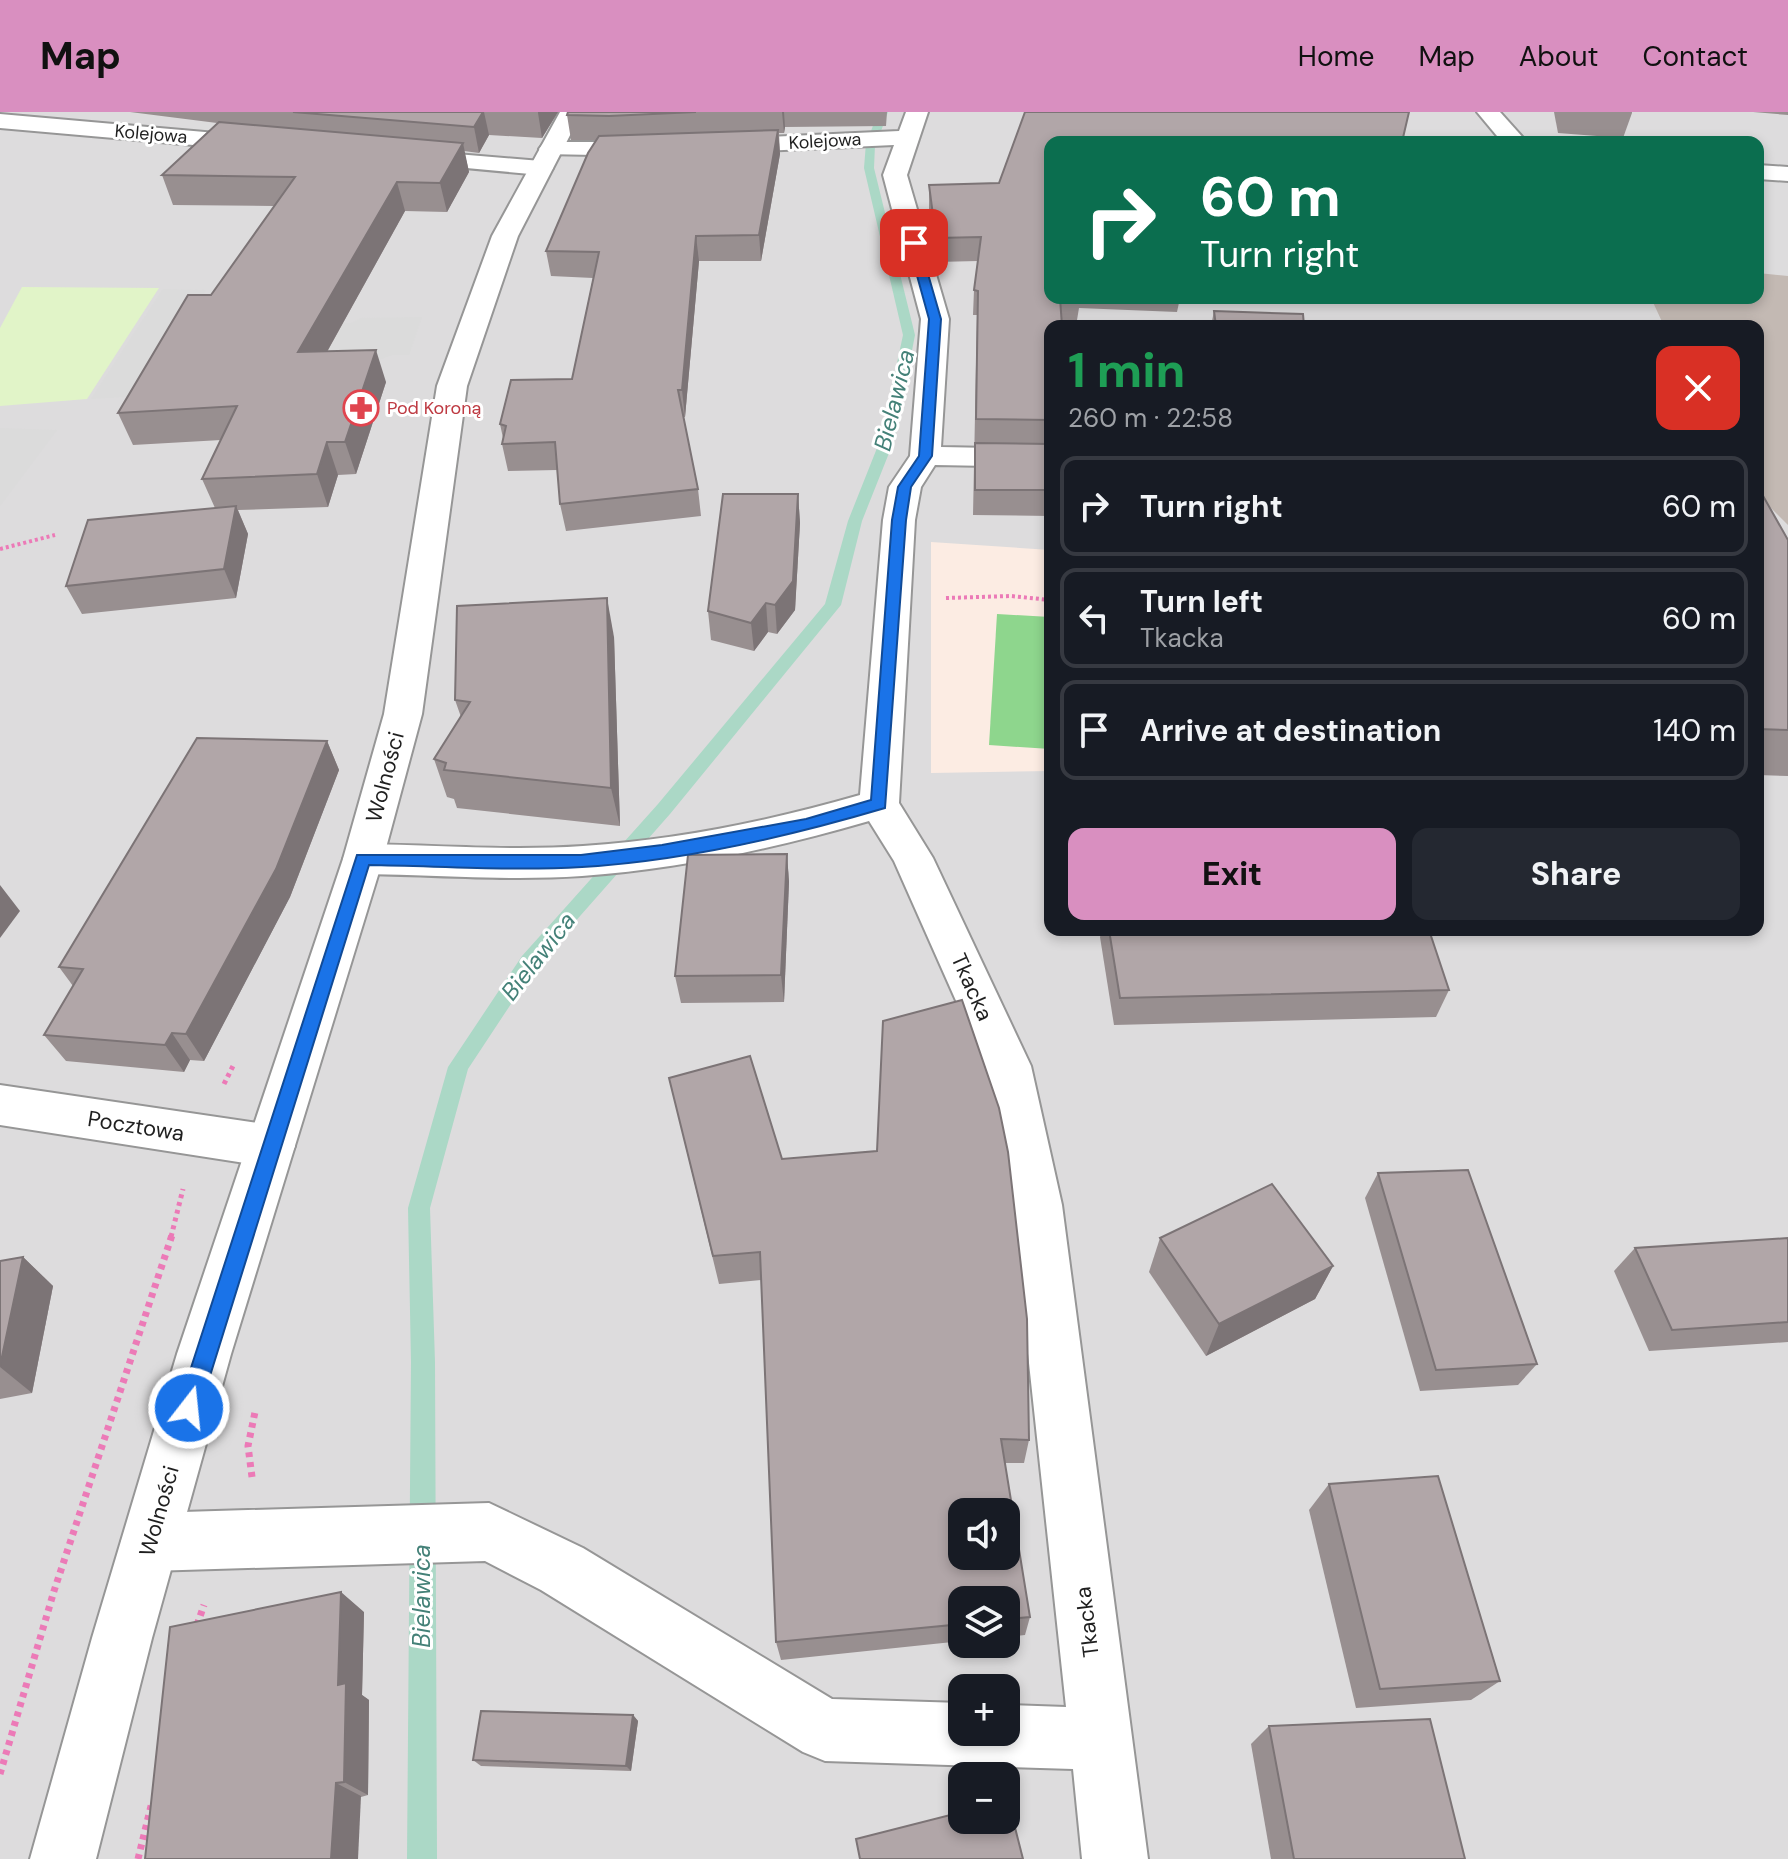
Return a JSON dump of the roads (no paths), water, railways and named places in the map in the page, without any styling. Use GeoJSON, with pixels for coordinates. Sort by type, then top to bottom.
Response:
{"type":"FeatureCollection","features":[{"type":"Feature","properties":{"kind":"street"},"geometry":{"type":"LineString","coordinates":[[1488,112],[1510,136]]}},
{"type":"Feature","properties":{"kind":"street","name":"Kolejowa"},"geometry":{"type":"LineString","coordinates":[[0,121],[279,145]]}},
{"type":"Feature","properties":{"kind":"street"},"geometry":{"type":"LineString","coordinates":[[363,859],[581,861],[662,851],[806,825],[879,804],[893,603],[905,487],[925,456],[935,319],[895,175],[912,125]]}},
{"type":"Feature","properties":{"kind":"street","name":"Kolejowa"},"geometry":{"type":"LineString","coordinates":[[701,147],[912,125]]}},
{"type":"Feature","properties":{"kind":"street"},"geometry":{"type":"LineString","coordinates":[[388,155],[554,143],[672,148]]}},
{"type":"Feature","properties":{"kind":"street","name":"Wolności"},"geometry":{"type":"LineString","coordinates":[[63,1859],[204,1354],[363,859],[408,689],[427,540],[452,386],[496,257],[554,143]]}},
{"type":"Feature","properties":{"kind":"street"},"geometry":{"type":"LineString","coordinates":[[1764,172],[1788,174]]}},
{"type":"Feature","properties":{"kind":"street"},"geometry":{"type":"LineString","coordinates":[[925,456],[1044,458]]}},
{"type":"Feature","properties":{"kind":"street","name":"Tkacka"},"geometry":{"type":"LineString","coordinates":[[879,804],[913,858],[1008,1066],[1037,1205],[1115,1859]]}},
{"type":"Feature","properties":{"kind":"street","name":"Pocztowa"},"geometry":{"type":"LineString","coordinates":[[0,1105],[271,1146]]}},
{"type":"Feature","properties":{"kind":"street"},"geometry":{"type":"LineString","coordinates":[[150,1542],[489,1532],[562,1569],[825,1730],[1101,1739]]}},
{"type":"Feature","properties":{"kind":"waterway","name":"Bielawica"},"geometry":{"type":"LineString","coordinates":[[876,131],[883,112]]}},
{"type":"Feature","properties":{"kind":"waterway","name":"Bielawica"},"geometry":{"type":"LineString","coordinates":[[422,1859],[423,1362],[419,1208],[458,1067],[529,961],[664,809],[833,605],[855,521],[888,438],[909,335],[869,168],[870,145]]}},
{"type":"Feature","properties":{"kind":"place","name":"Pod Koroną"},"geometry":{"type":"Point","coordinates":[361,408]}}]}
